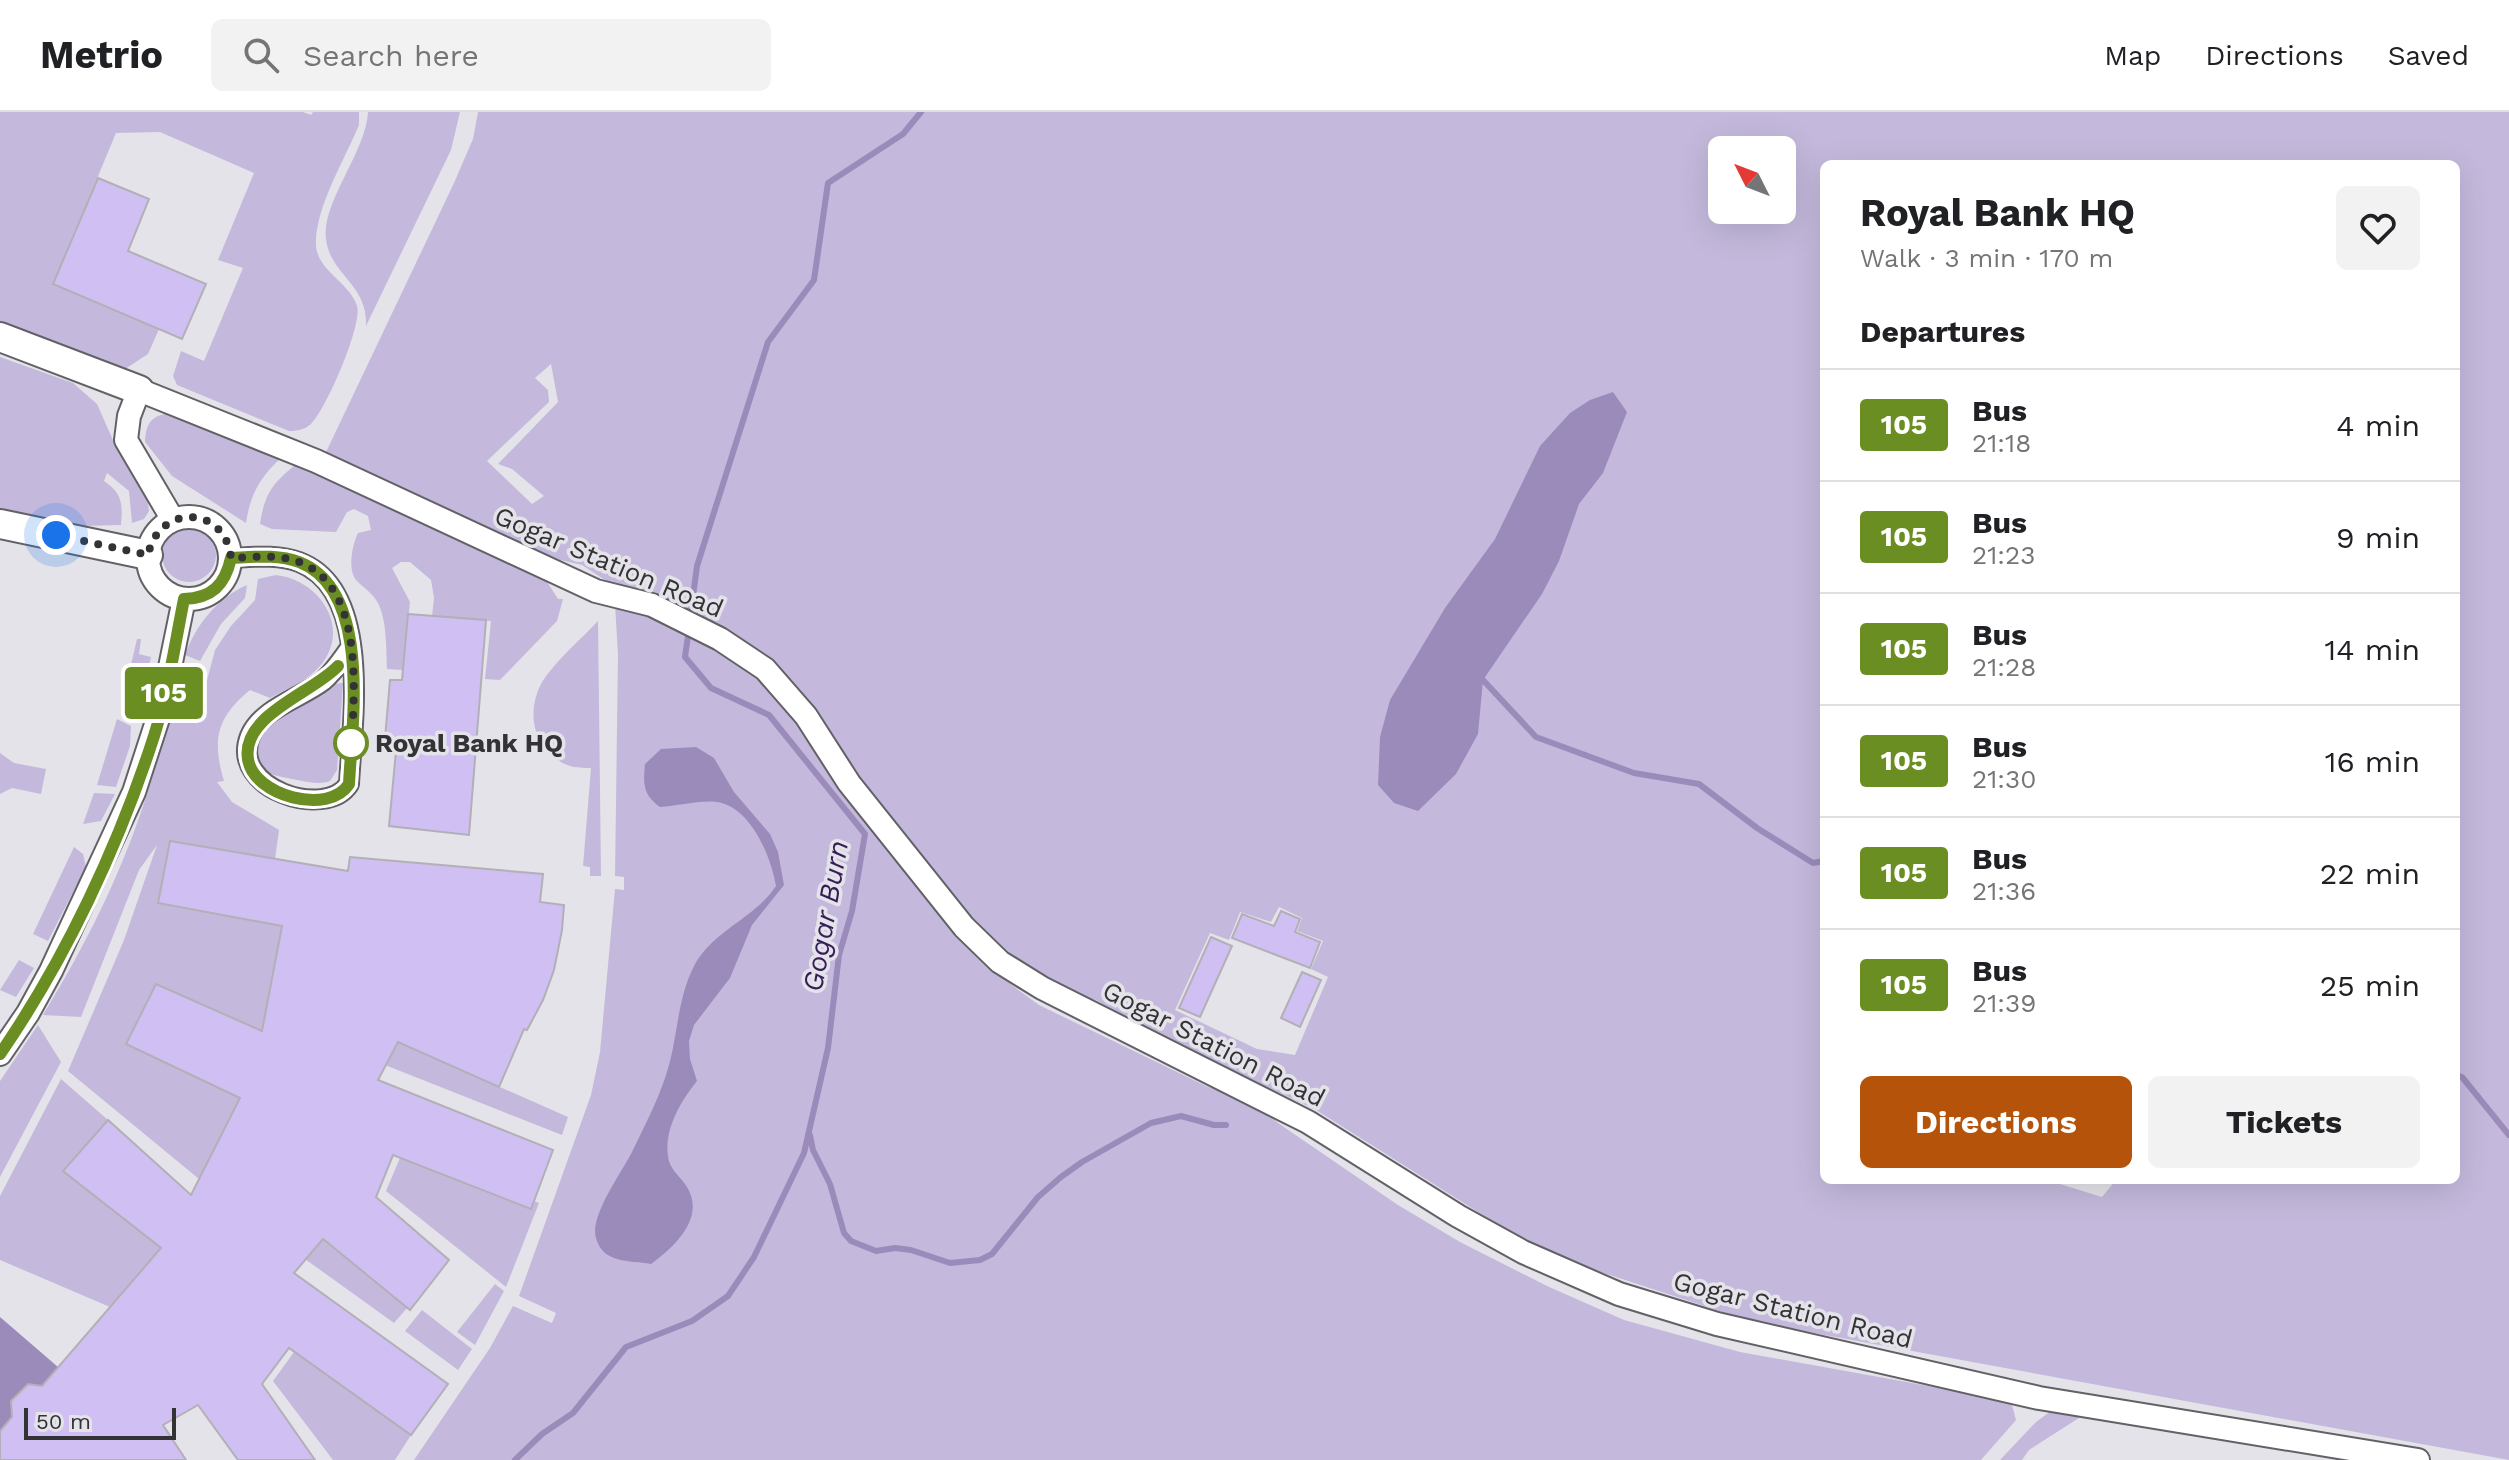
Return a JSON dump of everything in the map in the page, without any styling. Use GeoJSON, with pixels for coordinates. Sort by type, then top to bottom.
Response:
{"type":"FeatureCollection","features":[{"type":"Feature","properties":{"kind":"main road"},"geometry":{"type":"LineString","coordinates":[[0,337],[139,390]]}},
{"type":"Feature","properties":{"kind":"main road"},"geometry":{"type":"LineString","coordinates":[[0,524],[148,555]]}},
{"type":"Feature","properties":{"kind":"street"},"geometry":{"type":"LineString","coordinates":[[139,390],[129,416],[126,440],[173,520]]}},
{"type":"Feature","properties":{"kind":"street","name":"Gogar Station Road"},"geometry":{"type":"LineString","coordinates":[[139,390],[316,461],[596,591],[652,605],[720,639],[765,669],[806,716],[849,783],[964,927],[1000,962],[1042,988],[1308,1122],[1458,1216],[1569,1274],[1619,1294],[1717,1324],[2039,1398],[2418,1460]]}},
{"type":"Feature","properties":{"kind":"street"},"geometry":{"type":"LineString","coordinates":[[194,517],[214,525],[227,541],[231,558],[227,575],[220,586],[209,594],[184,599],[162,589],[154,579],[148,555],[156,534],[173,520],[194,517]]}},
{"type":"Feature","properties":{"kind":"street"},"geometry":{"type":"LineString","coordinates":[[231,558],[283,558],[301,562],[316,572],[341,601],[350,648],[354,689],[349,784],[339,796],[324,801],[288,795],[268,787],[247,759],[250,736],[278,709],[325,680],[350,648]]}},
{"type":"Feature","properties":{"kind":"street"},"geometry":{"type":"LineString","coordinates":[[0,1054],[51,971],[134,792],[158,720],[184,599]]}},
{"type":"Feature","properties":{"kind":"shaded area"},"geometry":{"type":"Polygon","coordinates":[[[0,112],[303,112],[311,115],[313,112],[359,112],[359,125],[320,217],[316,246],[322,263],[353,298],[357,316],[342,366],[318,416],[311,424],[289,431],[177,385],[173,376],[181,351],[204,361],[243,268],[218,260],[254,173],[160,132],[116,133],[53,284],[159,329],[148,354],[125,369],[0,326],[0,112]]]}},
{"type":"Feature","properties":{"kind":"shaded area"},"geometry":{"type":"Polygon","coordinates":[[[368,112],[460,112],[451,150],[366,326],[361,300],[329,251],[326,225],[360,144],[368,112]]]}},
{"type":"Feature","properties":{"kind":"shaded area"},"geometry":{"type":"Polygon","coordinates":[[[478,112],[2509,112],[2509,1460],[1753,1322],[1543,1253],[1316,1110],[1143,1028],[1096,1000],[1009,983],[1039,1005],[1206,1086],[1257,1105],[1278,1123],[1398,1205],[1460,1242],[1624,1320],[1740,1352],[2006,1400],[2012,1405],[2016,1420],[1981,1460],[414,1460],[490,1348],[513,1306],[552,1323],[556,1313],[519,1296],[591,1095],[600,1052],[615,889],[624,890],[624,877],[615,876],[618,655],[614,586],[582,565],[556,559],[540,571],[558,599],[563,599],[557,621],[500,680],[485,679],[491,621],[432,616],[434,598],[431,580],[410,562],[401,562],[392,568],[410,602],[403,670],[387,669],[382,612],[372,595],[354,577],[351,565],[358,533],[371,530],[368,516],[354,509],[347,512],[336,532],[272,529],[260,524],[268,495],[283,475],[300,461],[318,469],[454,183],[473,139],[478,112]],[[551,364],[535,378],[548,390],[549,402],[487,461],[532,504],[544,496],[512,469],[498,464],[558,402],[551,364]],[[1279,907],[1271,922],[1240,912],[1229,940],[1210,933],[1175,1010],[1257,1049],[1295,1055],[1328,977],[1311,969],[1323,941],[1297,931],[1302,918],[1279,907]]]}},
{"type":"Feature","properties":{"kind":"shaded area"},"geometry":{"type":"Polygon","coordinates":[[[0,357],[73,383],[97,404],[116,447],[147,497],[149,511],[144,519],[132,523],[129,491],[107,473],[104,481],[115,490],[120,500],[121,525],[81,526],[0,510],[0,357]]]}},
{"type":"Feature","properties":{"kind":"shaded area"},"geometry":{"type":"Polygon","coordinates":[[[1613,392],[1627,412],[1603,473],[1579,504],[1559,561],[1542,594],[1483,680],[1478,734],[1456,774],[1418,811],[1394,803],[1378,785],[1380,737],[1390,700],[1445,608],[1495,539],[1540,446],[1570,413],[1590,400],[1613,392]]]}},
{"type":"Feature","properties":{"kind":"shaded area"},"geometry":{"type":"Polygon","coordinates":[[[172,413],[281,458],[257,487],[246,523],[172,476],[145,442],[151,421],[172,413]]]}},
{"type":"Feature","properties":{"kind":"shaded area"},"geometry":{"type":"Polygon","coordinates":[[[189,528],[208,536],[216,555],[208,574],[189,582],[170,574],[162,555],[170,536],[189,528]]]}},
{"type":"Feature","properties":{"kind":"shaded area"},"geometry":{"type":"Polygon","coordinates":[[[276,575],[306,586],[327,609],[333,637],[329,652],[314,672],[296,684],[270,698],[250,690],[230,710],[218,742],[224,781],[217,782],[232,802],[279,830],[275,859],[282,926],[266,1011],[299,1019],[293,1046],[156,984],[127,1044],[240,1098],[199,1179],[68,1071],[124,940],[157,845],[139,870],[81,1017],[43,1015],[87,937],[125,856],[156,767],[183,665],[199,669],[185,720],[205,688],[215,650],[231,626],[255,600],[258,579],[276,575]]]}},
{"type":"Feature","properties":{"kind":"shaded area"},"geometry":{"type":"Polygon","coordinates":[[[247,585],[245,598],[221,624],[200,661],[185,655],[195,633],[209,614],[226,597],[247,585]]]}},
{"type":"Feature","properties":{"kind":"shaded area"},"geometry":{"type":"Polygon","coordinates":[[[598,621],[601,876],[590,876],[590,867],[583,866],[591,768],[570,766],[545,749],[533,714],[539,688],[546,676],[598,621]]]}},
{"type":"Feature","properties":{"kind":"shaded area"},"geometry":{"type":"Polygon","coordinates":[[[137,639],[141,639],[139,654],[151,657],[144,687],[129,695],[124,694],[137,639]]]}},
{"type":"Feature","properties":{"kind":"shaded area"},"geometry":{"type":"Polygon","coordinates":[[[343,683],[337,770],[330,781],[303,781],[265,771],[257,759],[257,747],[262,735],[297,705],[333,684],[343,683]]]}},
{"type":"Feature","properties":{"kind":"shaded area"},"geometry":{"type":"Polygon","coordinates":[[[117,719],[131,726],[130,746],[116,787],[97,785],[117,719]]]}},
{"type":"Feature","properties":{"kind":"shaded area"},"geometry":{"type":"Polygon","coordinates":[[[696,747],[714,758],[734,792],[770,834],[778,852],[784,885],[752,925],[730,978],[694,1025],[689,1041],[690,1059],[697,1081],[675,1116],[667,1146],[669,1161],[687,1187],[693,1210],[678,1240],[651,1264],[618,1259],[604,1252],[596,1238],[597,1218],[662,1087],[684,993],[694,966],[712,943],[757,907],[776,886],[764,848],[740,813],[717,802],[660,807],[647,793],[645,764],[661,749],[696,747]]]}},
{"type":"Feature","properties":{"kind":"shaded area"},"geometry":{"type":"Polygon","coordinates":[[[0,753],[14,763],[46,769],[41,794],[12,788],[0,794],[0,753]]]}},
{"type":"Feature","properties":{"kind":"shaded area"},"geometry":{"type":"Polygon","coordinates":[[[94,793],[115,794],[101,821],[83,824],[94,793]]]}},
{"type":"Feature","properties":{"kind":"shaded area"},"geometry":{"type":"Polygon","coordinates":[[[74,847],[83,854],[86,867],[48,941],[33,934],[74,847]]]}},
{"type":"Feature","properties":{"kind":"shaded area"},"geometry":{"type":"Polygon","coordinates":[[[19,960],[34,968],[16,997],[0,990],[19,960]]]}},
{"type":"Feature","properties":{"kind":"shaded area"},"geometry":{"type":"Polygon","coordinates":[[[38,1025],[61,1062],[0,1177],[0,1081],[38,1025]]]}},
{"type":"Feature","properties":{"kind":"shaded area"},"geometry":{"type":"Polygon","coordinates":[[[398,1042],[568,1117],[562,1135],[385,1065],[398,1042]]]}},
{"type":"Feature","properties":{"kind":"shaded area"},"geometry":{"type":"Polygon","coordinates":[[[61,1079],[108,1120],[64,1170],[161,1248],[110,1307],[0,1260],[0,1196],[61,1079]]]}},
{"type":"Feature","properties":{"kind":"shaded area"},"geometry":{"type":"Polygon","coordinates":[[[400,1158],[531,1209],[534,1201],[539,1203],[506,1287],[386,1191],[400,1158]]]}},
{"type":"Feature","properties":{"kind":"shaded area"},"geometry":{"type":"Polygon","coordinates":[[[323,1239],[407,1308],[394,1323],[305,1259],[323,1239]]]}},
{"type":"Feature","properties":{"kind":"shaded area"},"geometry":{"type":"Polygon","coordinates":[[[495,1284],[504,1291],[475,1345],[457,1332],[495,1284]]]}},
{"type":"Feature","properties":{"kind":"shaded area"},"geometry":{"type":"Polygon","coordinates":[[[422,1310],[472,1349],[458,1370],[405,1331],[422,1310]]]}},
{"type":"Feature","properties":{"kind":"shaded area"},"geometry":{"type":"Polygon","coordinates":[[[0,1317],[58,1367],[42,1386],[28,1384],[12,1401],[12,1417],[0,1431],[0,1317]]]}},
{"type":"Feature","properties":{"kind":"shaded area"},"geometry":{"type":"Polygon","coordinates":[[[294,1352],[411,1435],[395,1460],[333,1460],[273,1381],[294,1352]]]}},
{"type":"Feature","properties":{"kind":"shaded area"},"geometry":{"type":"Polygon","coordinates":[[[2051,1411],[2082,1416],[2029,1450],[2022,1460],[2000,1460],[2036,1422],[2051,1411]]]}},
{"type":"Feature","properties":{"kind":"building"},"geometry":{"type":"Polygon","coordinates":[[[98,178],[149,199],[128,251],[206,284],[182,339],[53,284],[98,178]]]}},
{"type":"Feature","properties":{"kind":"building"},"geometry":{"type":"Polygon","coordinates":[[[408,614],[486,620],[469,835],[389,826],[396,751],[384,750],[390,680],[402,680],[408,614]]]}},
{"type":"Feature","properties":{"kind":"building"},"geometry":{"type":"Polygon","coordinates":[[[170,841],[348,871],[350,857],[543,874],[540,902],[564,905],[554,970],[543,1000],[527,1030],[524,1029],[499,1087],[398,1042],[378,1080],[553,1150],[531,1209],[393,1155],[376,1197],[449,1260],[410,1310],[323,1239],[294,1273],[448,1384],[411,1435],[289,1348],[262,1384],[315,1460],[238,1460],[198,1405],[163,1425],[186,1460],[0,1460],[0,1431],[12,1417],[11,1401],[28,1384],[42,1386],[161,1248],[63,1171],[108,1120],[191,1195],[240,1098],[126,1044],[156,984],[262,1031],[282,926],[158,903],[170,841]]]}},
{"type":"Feature","properties":{"kind":"building"},"geometry":{"type":"Polygon","coordinates":[[[1281,911],[1300,919],[1295,932],[1320,942],[1310,968],[1232,938],[1242,914],[1274,926],[1281,911]]]}},
{"type":"Feature","properties":{"kind":"building"},"geometry":{"type":"Polygon","coordinates":[[[1211,937],[1232,946],[1200,1017],[1179,1008],[1211,937]]]}},
{"type":"Feature","properties":{"kind":"building"},"geometry":{"type":"Polygon","coordinates":[[[1302,972],[1321,980],[1300,1027],[1281,1018],[1302,972]]]}},
{"type":"Feature","properties":{"kind":"waterway","name":"Gogar Burn"},"geometry":{"type":"LineString","coordinates":[[690,618],[697,566],[768,342],[814,280],[828,183],[903,134],[921,112]]}},
{"type":"Feature","properties":{"kind":"waterway","name":"Gogar Burn"},"geometry":{"type":"LineString","coordinates":[[515,1460],[542,1434],[573,1413],[626,1347],[692,1321],[728,1296],[754,1257],[804,1153],[828,1048],[839,955],[852,911],[865,834],[769,715],[711,688],[685,657],[689,629]]}},
{"type":"Feature","properties":{"kind":"waterway"},"geometry":{"type":"LineString","coordinates":[[1483,680],[1536,737],[1634,773],[1699,784],[1757,828],[1813,863],[1820,862]]}},
{"type":"Feature","properties":{"kind":"waterway"},"geometry":{"type":"LineString","coordinates":[[2460,1076],[2509,1135]]}},
{"type":"Feature","properties":{"kind":"waterway"},"geometry":{"type":"LineString","coordinates":[[810,1135],[813,1150],[830,1184],[844,1233],[851,1241],[876,1251],[895,1248],[911,1250],[950,1263],[980,1260],[992,1254],[1038,1197],[1061,1177],[1151,1123],[1181,1116],[1226,1125]]}},
{"type":"Feature","properties":{"kind":"bus line","name":"105"},"geometry":{"type":"LineString","coordinates":[[0,1054],[51,971],[85,904],[134,792],[162,706],[184,599],[209,594],[220,586],[227,575],[231,558],[257,557],[301,562],[316,572],[341,601],[347,622],[354,689],[349,784],[339,796],[324,801],[288,795],[268,787],[254,775],[247,759],[250,736],[265,718],[325,680],[338,666]]}},
{"type":"Feature","properties":{"kind":"place","name":"Royal Bank HQ"},"geometry":{"type":"Point","coordinates":[351,743]}},
{"type":"Feature","properties":{"kind":"route"},"geometry":{"type":"LineString","coordinates":[[56,535],[148,555],[150,544],[164,526],[173,520],[194,517],[205,520],[222,532],[231,558],[283,558],[301,562],[316,572],[341,601],[347,622],[354,689],[351,753],[351,743]]}}]}
